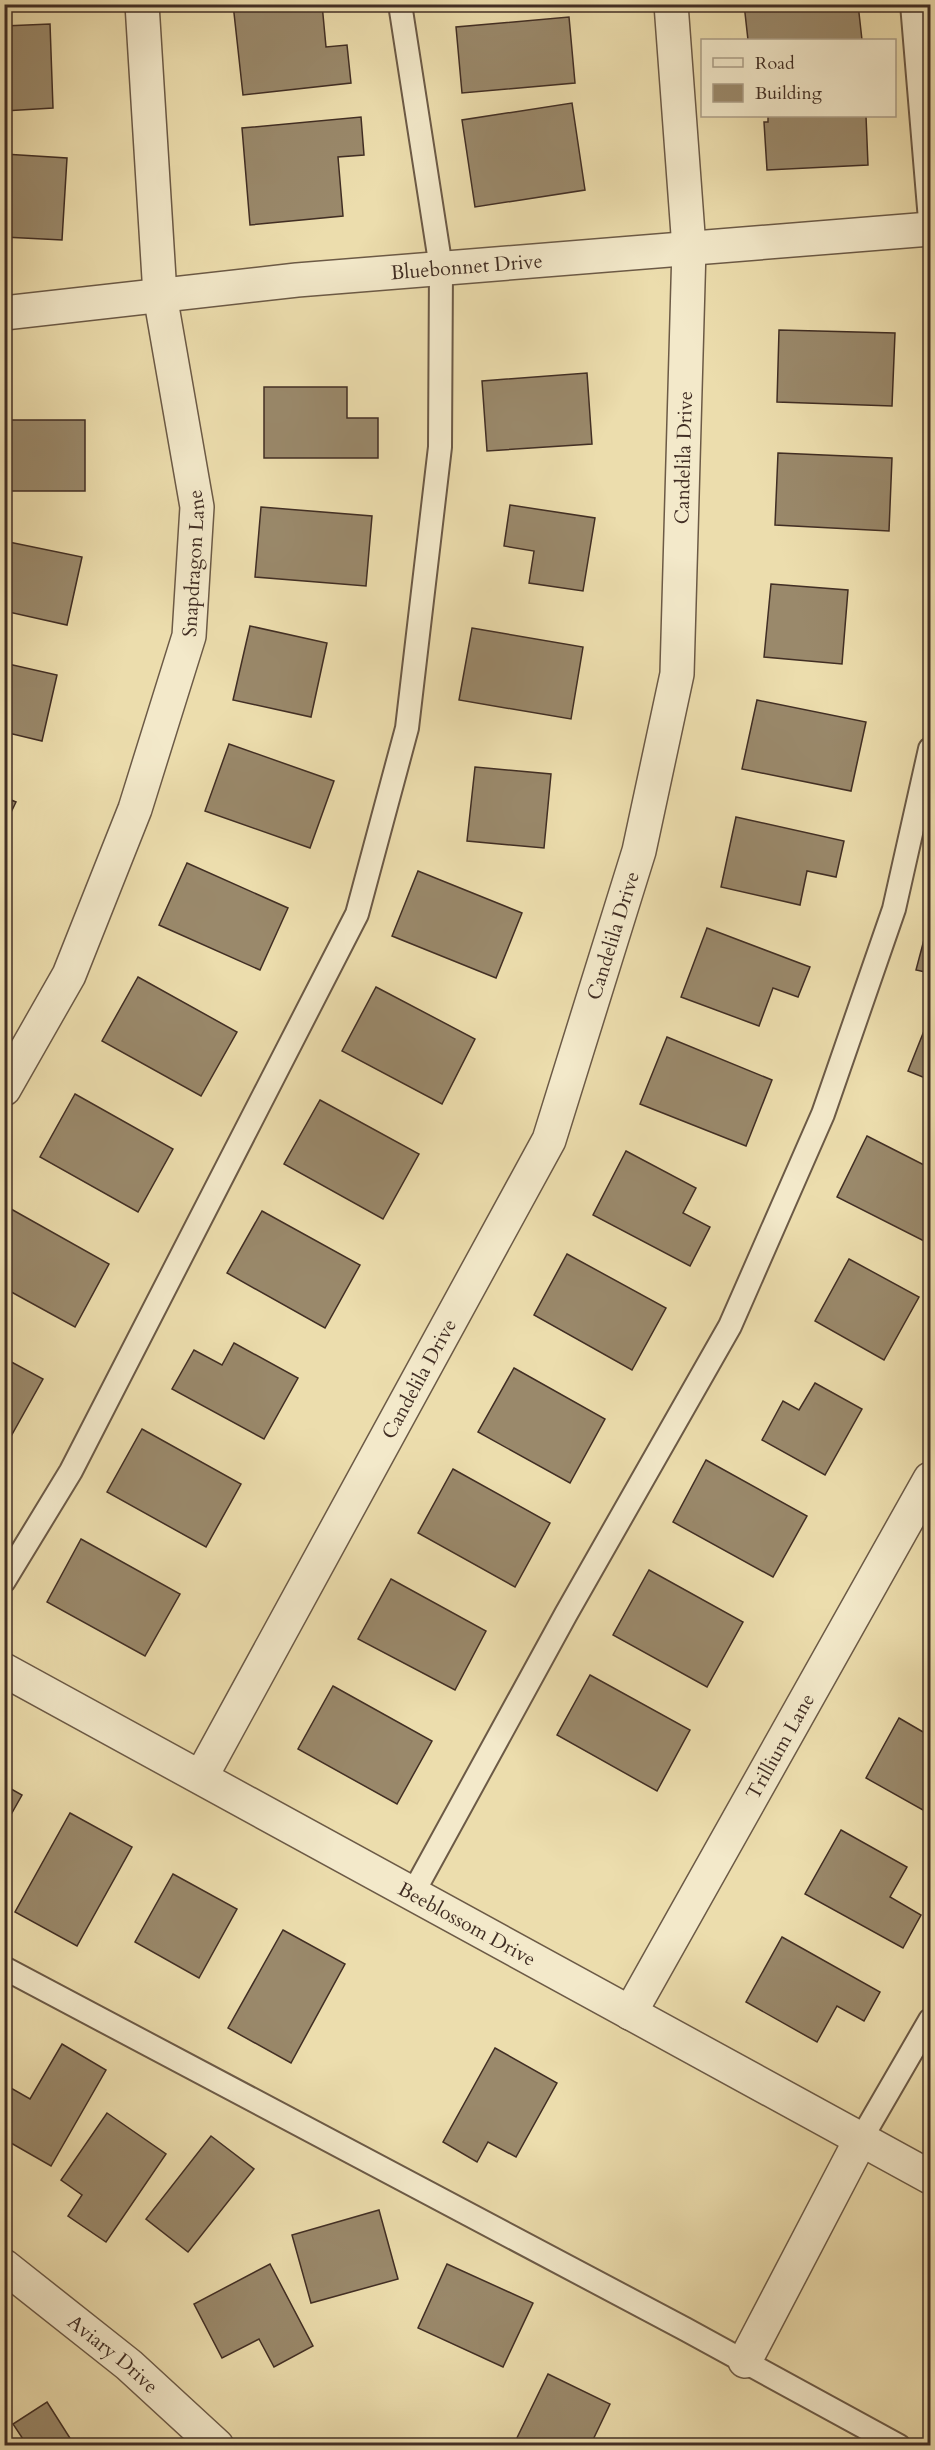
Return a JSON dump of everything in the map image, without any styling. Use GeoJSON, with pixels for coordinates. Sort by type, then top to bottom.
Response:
{"type":"FeatureCollection","features":[{"type":"Feature","properties":{"kind":"street","name":"Snapdragon Lane"},"geometry":{"type":"LineString","coordinates":[[4,1089],[69,975],[135,809],[189,636],[197,507],[160,295],[142,4]]}},
{"type":"Feature","properties":{"kind":"street","name":"Candelila Drive"},"geometry":{"type":"LineString","coordinates":[[201,1777],[549,1140],[639,851],[677,674],[689,248],[671,4]]}},
{"type":"Feature","properties":{"kind":"street","name":"Bluebonnet Drive"},"geometry":{"type":"LineString","coordinates":[[4,313],[160,295],[441,268],[930,229]]}},
{"type":"Feature","properties":{"kind":"street","name":"Trillium Lane"},"geometry":{"type":"LineString","coordinates":[[630,2013],[930,1479]]}},
{"type":"Feature","properties":{"kind":"street","name":"Beeblossom Drive"},"geometry":{"type":"LineString","coordinates":[[4,1670],[930,2177]]}},
{"type":"Feature","properties":{"kind":"street"},"geometry":{"type":"LineString","coordinates":[[745,2361],[861,2139]]}},
{"type":"Feature","properties":{"kind":"street","name":"Aviary Drive"},"geometry":{"type":"LineString","coordinates":[[4,2266],[129,2366],[217,2445]]}},
{"type":"Feature","properties":{"kind":"lane"},"geometry":{"type":"LineString","coordinates":[[4,1581],[71,1471],[357,914],[407,728],[440,447],[441,268],[400,4]]}},
{"type":"Feature","properties":{"kind":"lane"},"geometry":{"type":"LineString","coordinates":[[912,4],[930,220]]}},
{"type":"Feature","properties":{"kind":"lane"},"geometry":{"type":"LineString","coordinates":[[413,1893],[566,1614],[729,1326],[823,1114],[894,909],[930,749]]}},
{"type":"Feature","properties":{"kind":"lane"},"geometry":{"type":"LineString","coordinates":[[4,1968],[899,2445]]}},
{"type":"Feature","properties":{"kind":"lane"},"geometry":{"type":"LineString","coordinates":[[861,2139],[930,2020]]}},
{"type":"Feature","properties":{"kind":"building"},"geometry":{"type":"Polygon","coordinates":[[[233,4],[322,4],[326,47],[347,45],[351,83],[243,95],[233,4]]]}},
{"type":"Feature","properties":{"kind":"building"},"geometry":{"type":"Polygon","coordinates":[[[744,4],[858,4],[862,39],[748,39],[744,4]]]}},
{"type":"Feature","properties":{"kind":"building"},"geometry":{"type":"Polygon","coordinates":[[[569,17],[575,83],[462,93],[456,27],[569,17]]]}},
{"type":"Feature","properties":{"kind":"building"},"geometry":{"type":"Polygon","coordinates":[[[50,24],[53,108],[4,111],[4,26],[50,24]]]}},
{"type":"Feature","properties":{"kind":"building"},"geometry":{"type":"Polygon","coordinates":[[[572,103],[585,190],[475,207],[462,120],[572,103]]]}},
{"type":"Feature","properties":{"kind":"building"},"geometry":{"type":"Polygon","coordinates":[[[361,117],[364,155],[338,157],[343,216],[250,225],[242,128],[361,117]]]}},
{"type":"Feature","properties":{"kind":"building"},"geometry":{"type":"Polygon","coordinates":[[[768,117],[866,117],[868,165],[767,170],[764,122],[768,122],[768,117]]]}},
{"type":"Feature","properties":{"kind":"building"},"geometry":{"type":"Polygon","coordinates":[[[4,154],[67,158],[62,240],[4,237],[4,154]]]}},
{"type":"Feature","properties":{"kind":"building"},"geometry":{"type":"Polygon","coordinates":[[[779,330],[895,333],[892,406],[777,402],[779,330]]]}},
{"type":"Feature","properties":{"kind":"building"},"geometry":{"type":"Polygon","coordinates":[[[587,373],[592,444],[487,451],[482,381],[587,373]]]}},
{"type":"Feature","properties":{"kind":"building"},"geometry":{"type":"Polygon","coordinates":[[[264,387],[347,387],[347,418],[378,418],[378,458],[264,458],[264,387]]]}},
{"type":"Feature","properties":{"kind":"building"},"geometry":{"type":"Polygon","coordinates":[[[4,420],[85,420],[85,491],[4,491],[4,420]]]}},
{"type":"Feature","properties":{"kind":"building"},"geometry":{"type":"Polygon","coordinates":[[[778,453],[892,458],[889,531],[775,525],[778,453]]]}},
{"type":"Feature","properties":{"kind":"building"},"geometry":{"type":"Polygon","coordinates":[[[510,505],[595,518],[583,591],[529,583],[534,551],[504,546],[510,505]]]}},
{"type":"Feature","properties":{"kind":"building"},"geometry":{"type":"Polygon","coordinates":[[[261,507],[372,516],[366,586],[255,577],[261,507]]]}},
{"type":"Feature","properties":{"kind":"building"},"geometry":{"type":"Polygon","coordinates":[[[4,541],[82,557],[67,625],[4,611],[4,541]]]}},
{"type":"Feature","properties":{"kind":"building"},"geometry":{"type":"Polygon","coordinates":[[[771,584],[848,590],[842,664],[764,657],[771,584]]]}},
{"type":"Feature","properties":{"kind":"building"},"geometry":{"type":"Polygon","coordinates":[[[250,626],[327,643],[311,717],[233,700],[250,626]]]}},
{"type":"Feature","properties":{"kind":"building"},"geometry":{"type":"Polygon","coordinates":[[[472,628],[583,647],[571,719],[459,700],[472,628]]]}},
{"type":"Feature","properties":{"kind":"building"},"geometry":{"type":"Polygon","coordinates":[[[4,663],[57,675],[42,741],[4,732],[4,663]]]}},
{"type":"Feature","properties":{"kind":"building"},"geometry":{"type":"Polygon","coordinates":[[[757,700],[866,722],[851,791],[742,769],[757,700]]]}},
{"type":"Feature","properties":{"kind":"building"},"geometry":{"type":"Polygon","coordinates":[[[229,744],[334,781],[310,848],[205,811],[229,744]]]}},
{"type":"Feature","properties":{"kind":"building"},"geometry":{"type":"Polygon","coordinates":[[[475,767],[551,774],[544,848],[467,841],[475,767]]]}},
{"type":"Feature","properties":{"kind":"building"},"geometry":{"type":"Polygon","coordinates":[[[4,797],[16,802],[4,827],[4,797]]]}},
{"type":"Feature","properties":{"kind":"building"},"geometry":{"type":"Polygon","coordinates":[[[736,817],[844,841],[836,877],[807,871],[800,905],[721,887],[736,817]]]}},
{"type":"Feature","properties":{"kind":"building"},"geometry":{"type":"Polygon","coordinates":[[[187,863],[288,908],[260,970],[159,925],[187,863]]]}},
{"type":"Feature","properties":{"kind":"building"},"geometry":{"type":"Polygon","coordinates":[[[418,871],[522,913],[496,978],[392,936],[418,871]]]}},
{"type":"Feature","properties":{"kind":"building"},"geometry":{"type":"Polygon","coordinates":[[[930,917],[930,973],[916,970],[930,917]]]}},
{"type":"Feature","properties":{"kind":"building"},"geometry":{"type":"Polygon","coordinates":[[[707,928],[810,967],[798,997],[773,988],[759,1026],[681,997],[707,928]]]}},
{"type":"Feature","properties":{"kind":"building"},"geometry":{"type":"Polygon","coordinates":[[[138,977],[237,1032],[201,1096],[102,1041],[138,977]]]}},
{"type":"Feature","properties":{"kind":"building"},"geometry":{"type":"Polygon","coordinates":[[[376,987],[475,1039],[442,1104],[342,1051],[376,987]]]}},
{"type":"Feature","properties":{"kind":"building"},"geometry":{"type":"Polygon","coordinates":[[[924,1031],[930,1033],[930,1080],[908,1071],[924,1031]]]}},
{"type":"Feature","properties":{"kind":"building"},"geometry":{"type":"Polygon","coordinates":[[[667,1037],[772,1080],[746,1146],[640,1104],[667,1037]]]}},
{"type":"Feature","properties":{"kind":"building"},"geometry":{"type":"Polygon","coordinates":[[[75,1094],[173,1149],[138,1212],[40,1157],[75,1094]]]}},
{"type":"Feature","properties":{"kind":"building"},"geometry":{"type":"Polygon","coordinates":[[[320,1100],[419,1154],[383,1219],[284,1164],[320,1100]]]}},
{"type":"Feature","properties":{"kind":"building"},"geometry":{"type":"Polygon","coordinates":[[[867,1136],[930,1168],[930,1244],[837,1197],[867,1136]]]}},
{"type":"Feature","properties":{"kind":"building"},"geometry":{"type":"Polygon","coordinates":[[[626,1151],[696,1188],[683,1213],[710,1227],[690,1266],[593,1215],[626,1151]]]}},
{"type":"Feature","properties":{"kind":"building"},"geometry":{"type":"Polygon","coordinates":[[[11,1209],[109,1264],[75,1327],[4,1288],[4,1221],[11,1209]]]}},
{"type":"Feature","properties":{"kind":"building"},"geometry":{"type":"Polygon","coordinates":[[[262,1211],[360,1265],[325,1328],[227,1273],[262,1211]]]}},
{"type":"Feature","properties":{"kind":"building"},"geometry":{"type":"Polygon","coordinates":[[[567,1254],[666,1308],[632,1370],[534,1315],[567,1254]]]}},
{"type":"Feature","properties":{"kind":"building"},"geometry":{"type":"Polygon","coordinates":[[[849,1259],[919,1297],[884,1360],[815,1321],[849,1259]]]}},
{"type":"Feature","properties":{"kind":"building"},"geometry":{"type":"Polygon","coordinates":[[[234,1343],[298,1378],[264,1439],[172,1389],[194,1350],[222,1365],[234,1343]]]}},
{"type":"Feature","properties":{"kind":"building"},"geometry":{"type":"Polygon","coordinates":[[[4,1358],[43,1379],[10,1438],[4,1435],[4,1358]]]}},
{"type":"Feature","properties":{"kind":"building"},"geometry":{"type":"Polygon","coordinates":[[[514,1368],[605,1419],[570,1483],[478,1432],[514,1368]]]}},
{"type":"Feature","properties":{"kind":"building"},"geometry":{"type":"Polygon","coordinates":[[[815,1383],[862,1409],[825,1475],[762,1440],[783,1401],[799,1410],[815,1383]]]}},
{"type":"Feature","properties":{"kind":"building"},"geometry":{"type":"Polygon","coordinates":[[[142,1429],[241,1484],[206,1547],[107,1492],[142,1429]]]}},
{"type":"Feature","properties":{"kind":"building"},"geometry":{"type":"Polygon","coordinates":[[[706,1460],[807,1516],[773,1577],[673,1522],[706,1460]]]}},
{"type":"Feature","properties":{"kind":"building"},"geometry":{"type":"Polygon","coordinates":[[[453,1469],[550,1523],[515,1587],[418,1533],[453,1469]]]}},
{"type":"Feature","properties":{"kind":"building"},"geometry":{"type":"Polygon","coordinates":[[[81,1539],[180,1594],[145,1656],[47,1602],[81,1539]]]}},
{"type":"Feature","properties":{"kind":"building"},"geometry":{"type":"Polygon","coordinates":[[[649,1570],[743,1622],[707,1687],[613,1635],[649,1570]]]}},
{"type":"Feature","properties":{"kind":"building"},"geometry":{"type":"Polygon","coordinates":[[[391,1579],[486,1631],[455,1690],[358,1639],[391,1579]]]}},
{"type":"Feature","properties":{"kind":"building"},"geometry":{"type":"Polygon","coordinates":[[[590,1675],[690,1730],[657,1791],[557,1735],[590,1675]]]}},
{"type":"Feature","properties":{"kind":"building"},"geometry":{"type":"Polygon","coordinates":[[[333,1686],[432,1741],[397,1804],[298,1749],[333,1686]]]}},
{"type":"Feature","properties":{"kind":"building"},"geometry":{"type":"Polygon","coordinates":[[[899,1718],[930,1736],[930,1814],[866,1778],[899,1718]]]}},
{"type":"Feature","properties":{"kind":"building"},"geometry":{"type":"Polygon","coordinates":[[[4,1785],[22,1795],[4,1827],[4,1785]]]}},
{"type":"Feature","properties":{"kind":"building"},"geometry":{"type":"Polygon","coordinates":[[[70,1813],[132,1847],[77,1946],[15,1912],[70,1813]]]}},
{"type":"Feature","properties":{"kind":"building"},"geometry":{"type":"Polygon","coordinates":[[[841,1830],[907,1867],[890,1897],[921,1915],[903,1948],[805,1894],[841,1830]]]}},
{"type":"Feature","properties":{"kind":"building"},"geometry":{"type":"Polygon","coordinates":[[[173,1874],[237,1909],[199,1978],[135,1942],[173,1874]]]}},
{"type":"Feature","properties":{"kind":"building"},"geometry":{"type":"Polygon","coordinates":[[[283,1930],[345,1964],[291,2063],[228,2028],[283,1930]]]}},
{"type":"Feature","properties":{"kind":"building"},"geometry":{"type":"Polygon","coordinates":[[[782,1937],[880,1992],[864,2021],[837,2006],[817,2042],[746,2002],[782,1937]]]}},
{"type":"Feature","properties":{"kind":"building"},"geometry":{"type":"Polygon","coordinates":[[[62,2044],[106,2070],[51,2166],[4,2139],[4,2084],[30,2099],[62,2044]]]}},
{"type":"Feature","properties":{"kind":"building"},"geometry":{"type":"Polygon","coordinates":[[[495,2048],[557,2083],[516,2157],[488,2142],[477,2162],[443,2142],[495,2048]]]}},
{"type":"Feature","properties":{"kind":"building"},"geometry":{"type":"Polygon","coordinates":[[[107,2113],[166,2154],[106,2242],[68,2216],[82,2195],[61,2180],[107,2113]]]}},
{"type":"Feature","properties":{"kind":"building"},"geometry":{"type":"Polygon","coordinates":[[[211,2136],[254,2169],[188,2252],[146,2219],[211,2136]]]}},
{"type":"Feature","properties":{"kind":"building"},"geometry":{"type":"Polygon","coordinates":[[[379,2210],[398,2279],[311,2303],[292,2235],[379,2210]]]}},
{"type":"Feature","properties":{"kind":"building"},"geometry":{"type":"Polygon","coordinates":[[[270,2264],[313,2346],[274,2367],[259,2339],[222,2358],[194,2304],[270,2264]]]}},
{"type":"Feature","properties":{"kind":"building"},"geometry":{"type":"Polygon","coordinates":[[[447,2264],[533,2303],[503,2367],[418,2328],[447,2264]]]}},
{"type":"Feature","properties":{"kind":"building"},"geometry":{"type":"Polygon","coordinates":[[[548,2374],[610,2404],[590,2446],[513,2446],[548,2374]]]}},
{"type":"Feature","properties":{"kind":"building"},"geometry":{"type":"Polygon","coordinates":[[[47,2402],[75,2446],[12,2446],[23,2439],[13,2424],[47,2402]]]}}]}
